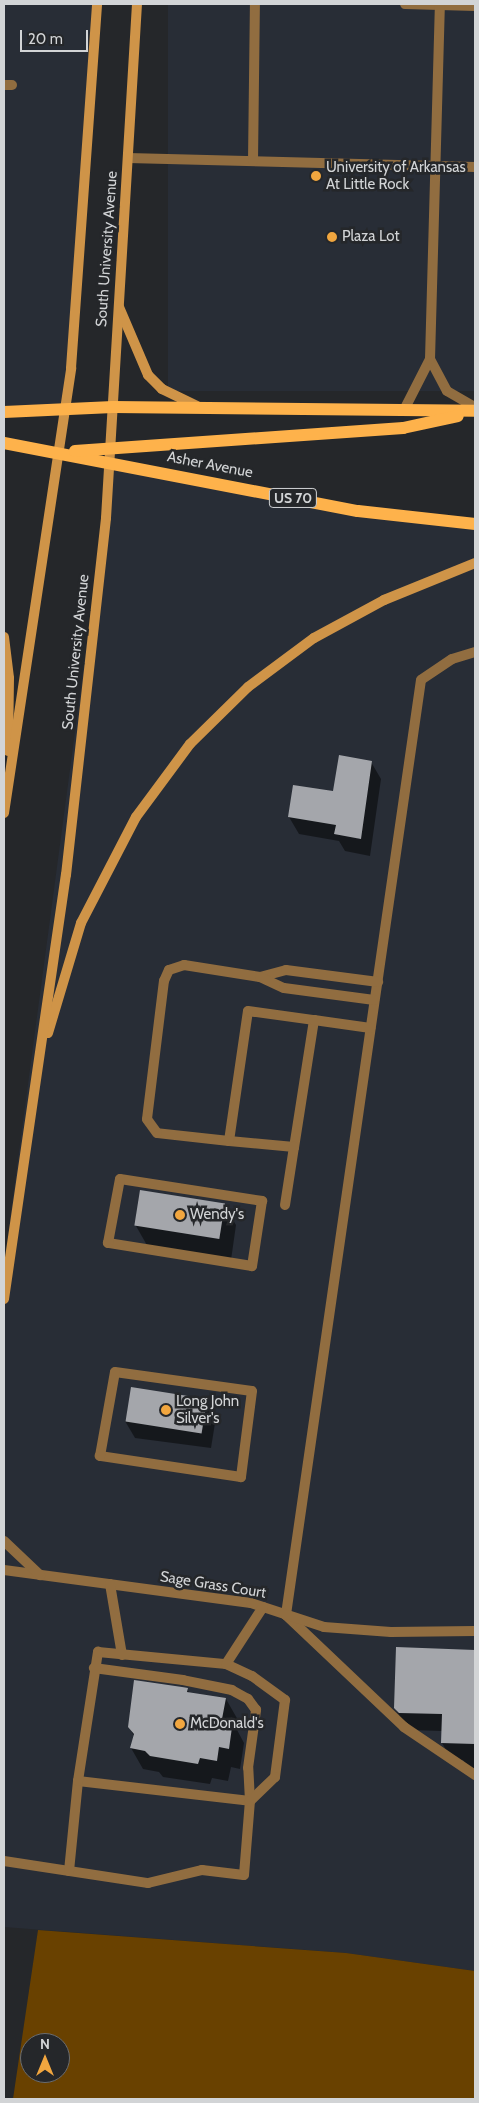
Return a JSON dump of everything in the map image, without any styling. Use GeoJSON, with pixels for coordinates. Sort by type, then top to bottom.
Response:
{"type":"FeatureCollection","features":[{"type":"Feature","properties":{"kind":"main road","name":"South University Avenue"},"geometry":{"type":"LineString","coordinates":[[4,813],[65,408],[77,307],[97,4]]}},
{"type":"Feature","properties":{"kind":"main road","name":"South University Avenue"},"geometry":{"type":"LineString","coordinates":[[4,1299],[66,875],[113,448],[118,304],[137,4]]}},
{"type":"Feature","properties":{"kind":"main road"},"geometry":{"type":"LineString","coordinates":[[118,304],[148,376],[179,399],[203,408]]}},
{"type":"Feature","properties":{"kind":"main road"},"geometry":{"type":"LineString","coordinates":[[4,412],[113,406],[475,412]]}},
{"type":"Feature","properties":{"kind":"main road"},"geometry":{"type":"LineString","coordinates":[[58,452],[403,428],[475,412]]}},
{"type":"Feature","properties":{"kind":"main road","name":"US 70"},"geometry":{"type":"LineString","coordinates":[[4,443],[58,452]]}},
{"type":"Feature","properties":{"kind":"main road","name":"Asher Avenue"},"geometry":{"type":"LineString","coordinates":[[58,452],[358,511],[475,524]]}},
{"type":"Feature","properties":{"kind":"main road"},"geometry":{"type":"LineString","coordinates":[[36,1077],[66,964],[81,923],[136,817],[190,744],[248,687],[314,638],[384,600],[475,563]]}},
{"type":"Feature","properties":{"kind":"main road"},"geometry":{"type":"LineString","coordinates":[[4,637],[9,678],[8,784]]}},
{"type":"Feature","properties":{"kind":"street"},"geometry":{"type":"LineString","coordinates":[[253,161],[255,4]]}},
{"type":"Feature","properties":{"kind":"street"},"geometry":{"type":"LineString","coordinates":[[405,4],[475,6]]}},
{"type":"Feature","properties":{"kind":"street"},"geometry":{"type":"LineString","coordinates":[[404,410],[430,359],[437,166],[440,5]]}},
{"type":"Feature","properties":{"kind":"street"},"geometry":{"type":"LineString","coordinates":[[128,158],[475,167]]}},
{"type":"Feature","properties":{"kind":"street"},"geometry":{"type":"LineString","coordinates":[[430,359],[447,391],[475,407]]}},
{"type":"Feature","properties":{"kind":"street"},"geometry":{"type":"LineString","coordinates":[[475,652],[452,659],[421,680],[286,1614],[404,1727],[475,1774]]}},
{"type":"Feature","properties":{"kind":"street"},"geometry":{"type":"LineString","coordinates":[[294,1147],[157,1133],[147,1119],[164,981],[169,970],[184,965],[260,977],[284,988],[374,1000]]}},
{"type":"Feature","properties":{"kind":"street"},"geometry":{"type":"LineString","coordinates":[[260,977],[286,970],[378,982]]}},
{"type":"Feature","properties":{"kind":"street"},"geometry":{"type":"LineString","coordinates":[[228,1141],[248,1010],[370,1028]]}},
{"type":"Feature","properties":{"kind":"street"},"geometry":{"type":"LineString","coordinates":[[285,1204],[314,1020]]}},
{"type":"Feature","properties":{"kind":"street"},"geometry":{"type":"LineString","coordinates":[[120,1179],[262,1201],[252,1266],[108,1244],[120,1179]]}},
{"type":"Feature","properties":{"kind":"street"},"geometry":{"type":"LineString","coordinates":[[115,1372],[252,1391],[241,1477],[100,1456],[115,1372]]}},
{"type":"Feature","properties":{"kind":"street"},"geometry":{"type":"LineString","coordinates":[[4,1542],[40,1575]]}},
{"type":"Feature","properties":{"kind":"street","name":"Sage Grass Court"},"geometry":{"type":"LineString","coordinates":[[4,1570],[263,1607],[324,1626],[391,1632],[475,1632]]}},
{"type":"Feature","properties":{"kind":"street"},"geometry":{"type":"LineString","coordinates":[[110,1584],[122,1655]]}},
{"type":"Feature","properties":{"kind":"street"},"geometry":{"type":"LineString","coordinates":[[226,1664],[263,1607]]}},
{"type":"Feature","properties":{"kind":"street"},"geometry":{"type":"LineString","coordinates":[[69,1871],[78,1781],[94,1668],[98,1652],[226,1664],[252,1676],[285,1700],[275,1777],[250,1801]]}},
{"type":"Feature","properties":{"kind":"street"},"geometry":{"type":"LineString","coordinates":[[4,1861],[148,1883],[202,1870],[244,1875],[250,1801],[248,1768],[256,1710],[248,1699],[232,1690],[183,1680],[94,1668]]}},
{"type":"Feature","properties":{"kind":"street"},"geometry":{"type":"LineString","coordinates":[[78,1781],[250,1801]]}},
{"type":"Feature","properties":{"kind":"shaded area"},"geometry":{"type":"Polygon","coordinates":[[[4,4],[96,4],[65,408],[4,412],[4,4]]]}},
{"type":"Feature","properties":{"kind":"shaded area","name":"University of Arkansas At Little Rock"},"geometry":{"type":"Polygon","coordinates":[[[168,4],[475,4],[475,391],[168,391],[168,4]]]}},
{"type":"Feature","properties":{"kind":"shaded area"},"geometry":{"type":"Polygon","coordinates":[[[111,462],[358,511],[475,522],[475,1971],[346,1953],[4,1927],[4,1264],[111,462]]]}},
{"type":"Feature","properties":{"kind":"shaded area"},"geometry":{"type":"Polygon","coordinates":[[[38,1930],[346,1953],[475,1971],[475,2099],[13,2099],[20,2052],[20,2083],[70,2083],[70,2033],[23,2033],[38,1930]]]}},
{"type":"Feature","properties":{"kind":"building"},"geometry":{"type":"Polygon","coordinates":[[[339,755],[372,761],[361,839],[334,834],[336,825],[288,817],[293,785],[333,791],[339,755]]]}},
{"type":"Feature","properties":{"kind":"building","name":"Wendy's"},"geometry":{"type":"Polygon","coordinates":[[[140,1190],[225,1203],[219,1239],[134,1226],[140,1190]]]}},
{"type":"Feature","properties":{"kind":"building","name":"Long John Silver's"},"geometry":{"type":"Polygon","coordinates":[[[131,1387],[207,1399],[202,1434],[126,1422],[131,1387]]]}},
{"type":"Feature","properties":{"kind":"building"},"geometry":{"type":"Polygon","coordinates":[[[396,1647],[475,1650],[475,1744],[441,1743],[442,1714],[399,1713],[394,1708],[396,1647]]]}},
{"type":"Feature","properties":{"kind":"building","name":"McDonald's"},"geometry":{"type":"Polygon","coordinates":[[[134,1680],[188,1688],[187,1692],[226,1698],[222,1719],[233,1720],[229,1749],[219,1747],[217,1761],[200,1758],[198,1764],[150,1756],[145,1751],[130,1748],[134,1734],[128,1727],[134,1680]]]}},
{"type":"Feature","properties":{"kind":"place","name":"University of Arkansas At Little Rock"},"geometry":{"type":"Point","coordinates":[316,176]}},
{"type":"Feature","properties":{"kind":"place","name":"Plaza Lot"},"geometry":{"type":"Point","coordinates":[332,237]}},
{"type":"Feature","properties":{"kind":"place","name":"Wendy's"},"geometry":{"type":"Point","coordinates":[180,1215]}},
{"type":"Feature","properties":{"kind":"place","name":"Long John Silver's"},"geometry":{"type":"Point","coordinates":[166,1410]}},
{"type":"Feature","properties":{"kind":"place","name":"McDonald's"},"geometry":{"type":"Point","coordinates":[180,1724]}}]}
